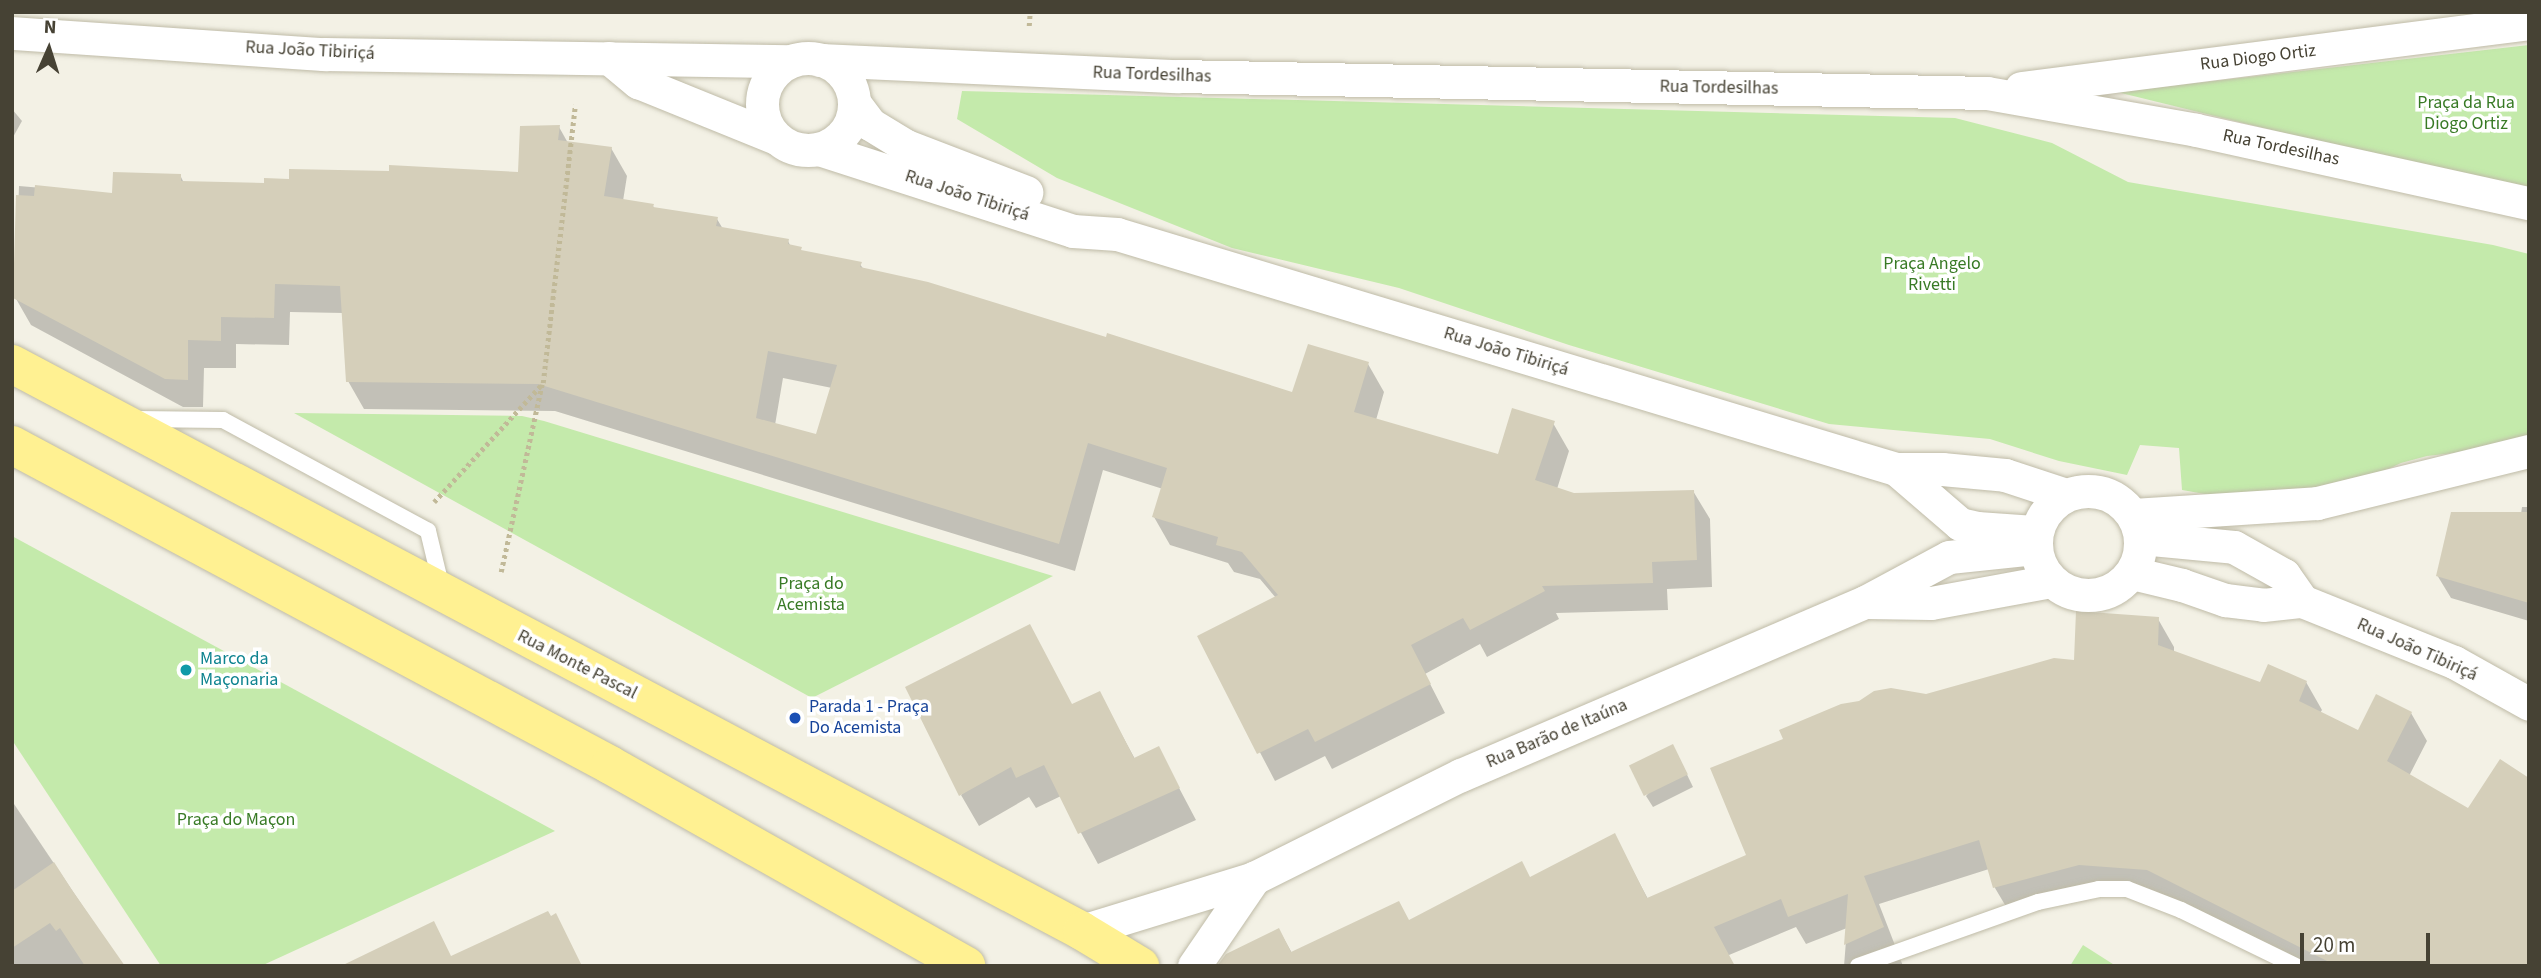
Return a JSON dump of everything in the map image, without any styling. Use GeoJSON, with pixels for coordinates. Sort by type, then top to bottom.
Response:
{"type":"FeatureCollection","features":[{"type":"Feature","properties":{"kind":"main road","name":"Rua Monte Pascal"},"geometry":{"type":"LineString","coordinates":[[12,364],[443,595],[1082,931],[1140,966]]}},
{"type":"Feature","properties":{"kind":"main road"},"geometry":{"type":"LineString","coordinates":[[12,445],[610,765],[966,966]]}},
{"type":"Feature","properties":{"kind":"street","name":"Rua Diogo Ortiz"},"geometry":{"type":"LineString","coordinates":[[1987,93],[2529,23]]}},
{"type":"Feature","properties":{"kind":"street","name":"Rua João Tibiriçá"},"geometry":{"type":"LineString","coordinates":[[12,33],[324,54],[805,60]]}},
{"type":"Feature","properties":{"kind":"street"},"geometry":{"type":"LineString","coordinates":[[609,58],[638,82],[776,138],[789,147],[804,150],[819,149],[833,143],[845,132],[854,97],[834,65],[805,60],[767,82],[762,96],[767,125],[776,138]]}},
{"type":"Feature","properties":{"kind":"street","name":"Rua Tordesilhas"},"geometry":{"type":"LineString","coordinates":[[805,60],[1191,76],[1987,93],[2196,130],[2529,202]]}},
{"type":"Feature","properties":{"kind":"street","name":"Rua Tordesilhas"},"geometry":{"type":"LineString","coordinates":[[854,97],[899,65]]}},
{"type":"Feature","properties":{"kind":"street","name":"Rua João Tibiriçá"},"geometry":{"type":"LineString","coordinates":[[854,97],[870,124],[906,146],[1076,211],[1117,234],[1896,469],[1942,469],[2005,475],[2066,495]]}},
{"type":"Feature","properties":{"kind":"street","name":"Rua João Tibiriçá"},"geometry":{"type":"LineString","coordinates":[[819,149],[1073,231],[1117,234]]}},
{"type":"Feature","properties":{"kind":"street"},"geometry":{"type":"LineString","coordinates":[[2137,527],[2317,503],[2529,450]]}},
{"type":"Feature","properties":{"kind":"street","name":"Rua João Tibiriçá"},"geometry":{"type":"LineString","coordinates":[[1896,469],[1960,524]]}},
{"type":"Feature","properties":{"kind":"street"},"geometry":{"type":"LineString","coordinates":[[2084,491],[2103,493],[2120,502],[2137,527],[2139,556],[2132,573],[2116,588],[2093,596],[2070,593],[2050,581],[2038,562],[2036,540],[2043,514],[2066,495],[2084,491]]}},
{"type":"Feature","properties":{"kind":"street"},"geometry":{"type":"LineString","coordinates":[[1949,557],[1958,539],[1960,524],[2036,540]]}},
{"type":"Feature","properties":{"kind":"street"},"geometry":{"type":"LineString","coordinates":[[2137,527],[2234,547],[2284,575],[2302,601]]}},
{"type":"Feature","properties":{"kind":"street","name":"Rua Barão de Itaúna"},"geometry":{"type":"LineString","coordinates":[[1082,931],[1254,878],[1461,775],[1865,603],[1949,557],[2036,540]]}},
{"type":"Feature","properties":{"kind":"street","name":"Rua João Tibiriçá"},"geometry":{"type":"LineString","coordinates":[[2132,573],[2182,585],[2225,600],[2263,605],[2302,601],[2454,662],[2529,704]]}},
{"type":"Feature","properties":{"kind":"street","name":"Rua Barão de Itaúna"},"geometry":{"type":"LineString","coordinates":[[1865,603],[1931,603],[2050,581]]}},
{"type":"Feature","properties":{"kind":"street","name":"Rua Barão de Itaúna"},"geometry":{"type":"LineString","coordinates":[[1194,966],[1254,878]]}},
{"type":"Feature","properties":{"kind":"lane"},"geometry":{"type":"LineString","coordinates":[[1858,966],[2038,902],[2099,889],[2127,889],[2181,910],[2296,966]]}},
{"type":"Feature","properties":{"kind":"path"},"geometry":{"type":"LineString","coordinates":[[1029,26],[1030,12]]}},
{"type":"Feature","properties":{"kind":"path"},"geometry":{"type":"LineString","coordinates":[[501,572],[542,383],[575,106]]}},
{"type":"Feature","properties":{"kind":"path"},"geometry":{"type":"LineString","coordinates":[[430,506],[542,383]]}},
{"type":"Feature","properties":{"kind":"green space","name":"Praça da Rua Diogo Ortiz"},"geometry":{"type":"Polygon","coordinates":[[[2529,45],[2529,193],[2117,92],[2529,45]]]}},
{"type":"Feature","properties":{"kind":"green space","name":"Praça Angelo Rivetti"},"geometry":{"type":"Polygon","coordinates":[[[962,91],[1955,118],[2052,143],[2128,182],[2493,245],[2529,254],[2529,450],[2481,450],[2427,456],[2401,463],[2342,491],[2222,497],[2182,490],[2179,448],[2140,445],[2127,475],[2059,461],[1990,439],[1829,424],[1569,345],[1399,288],[1232,248],[1057,178],[957,119],[962,91]]]}},
{"type":"Feature","properties":{"kind":"green space","name":"Praça do Acemista"},"geometry":{"type":"Polygon","coordinates":[[[294,413],[522,416],[1053,576],[812,698],[294,413]]]}},
{"type":"Feature","properties":{"kind":"green space","name":"Praça do Maçon"},"geometry":{"type":"Polygon","coordinates":[[[12,536],[555,831],[261,966],[161,966],[12,740],[12,536]]]}},
{"type":"Feature","properties":{"kind":"green space"},"geometry":{"type":"Polygon","coordinates":[[[2083,945],[2116,966],[2070,966],[2083,945]]]}},
{"type":"Feature","properties":{"kind":"building"},"geometry":{"type":"Polygon","coordinates":[[[560,125],[558,140],[612,147],[604,196],[718,217],[716,226],[789,239],[788,244],[802,247],[801,250],[862,262],[860,267],[928,282],[1106,337],[1107,333],[1292,392],[1308,344],[1369,362],[1354,412],[1498,454],[1512,408],[1555,421],[1535,480],[1574,493],[1694,490],[1697,560],[1652,562],[1653,583],[1542,586],[1545,591],[1470,630],[1463,618],[1411,645],[1431,684],[1315,742],[1308,729],[1257,754],[1197,636],[1278,595],[1242,552],[1216,545],[1218,537],[1152,517],[1167,468],[1088,443],[1059,544],[538,384],[346,382],[340,286],[275,284],[274,318],[221,317],[221,341],[188,340],[188,380],[165,379],[13,298],[16,195],[34,196],[35,185],[112,193],[113,172],[181,174],[181,181],[264,183],[264,178],[289,179],[289,169],[389,171],[389,165],[518,172],[520,126],[560,125]],[[768,351],[756,418],[816,434],[837,365],[768,351]]]}},
{"type":"Feature","properties":{"kind":"building"},"geometry":{"type":"Polygon","coordinates":[[[2451,512],[2529,512],[2529,603],[2436,576],[2451,512]]]}},
{"type":"Feature","properties":{"kind":"building"},"geometry":{"type":"Polygon","coordinates":[[[2076,611],[2159,617],[2158,645],[2260,682],[2268,664],[2307,681],[2299,701],[2358,730],[2376,694],[2412,712],[2387,761],[2468,808],[2500,759],[2529,778],[2529,966],[2337,966],[2147,870],[2079,865],[1993,888],[1979,840],[1864,876],[1884,927],[1844,945],[1848,894],[1788,917],[1781,899],[1714,927],[1735,966],[1217,966],[1226,954],[1279,928],[1291,952],[1399,901],[1409,920],[1522,861],[1530,877],[1615,833],[1647,898],[1746,855],[1710,768],[1783,739],[1779,730],[1841,704],[1859,701],[1874,691],[1891,688],[1926,694],[2054,658],[2074,660],[2076,611]]]}},
{"type":"Feature","properties":{"kind":"building"},"geometry":{"type":"Polygon","coordinates":[[[1030,624],[1072,704],[1100,691],[1134,758],[1159,746],[1180,788],[1078,834],[1044,765],[1016,778],[1011,767],[959,796],[905,687],[1030,624]]]}},
{"type":"Feature","properties":{"kind":"building"},"geometry":{"type":"Polygon","coordinates":[[[1673,744],[1688,775],[1644,796],[1629,765],[1673,744]]]}},
{"type":"Feature","properties":{"kind":"building"},"geometry":{"type":"Polygon","coordinates":[[[54,862],[125,966],[85,966],[60,928],[56,931],[50,923],[12,948],[12,891],[54,862]]]}},
{"type":"Feature","properties":{"kind":"building"},"geometry":{"type":"Polygon","coordinates":[[[548,911],[551,916],[556,913],[582,966],[341,966],[434,921],[451,956],[548,911]]]}},
{"type":"Feature","properties":{"kind":"place","name":"Marco da Maçonaria"},"geometry":{"type":"Point","coordinates":[186,670]}},
{"type":"Feature","properties":{"kind":"place","name":"Parada 1 - Praça Do Acemista"},"geometry":{"type":"Point","coordinates":[795,718]}}]}
